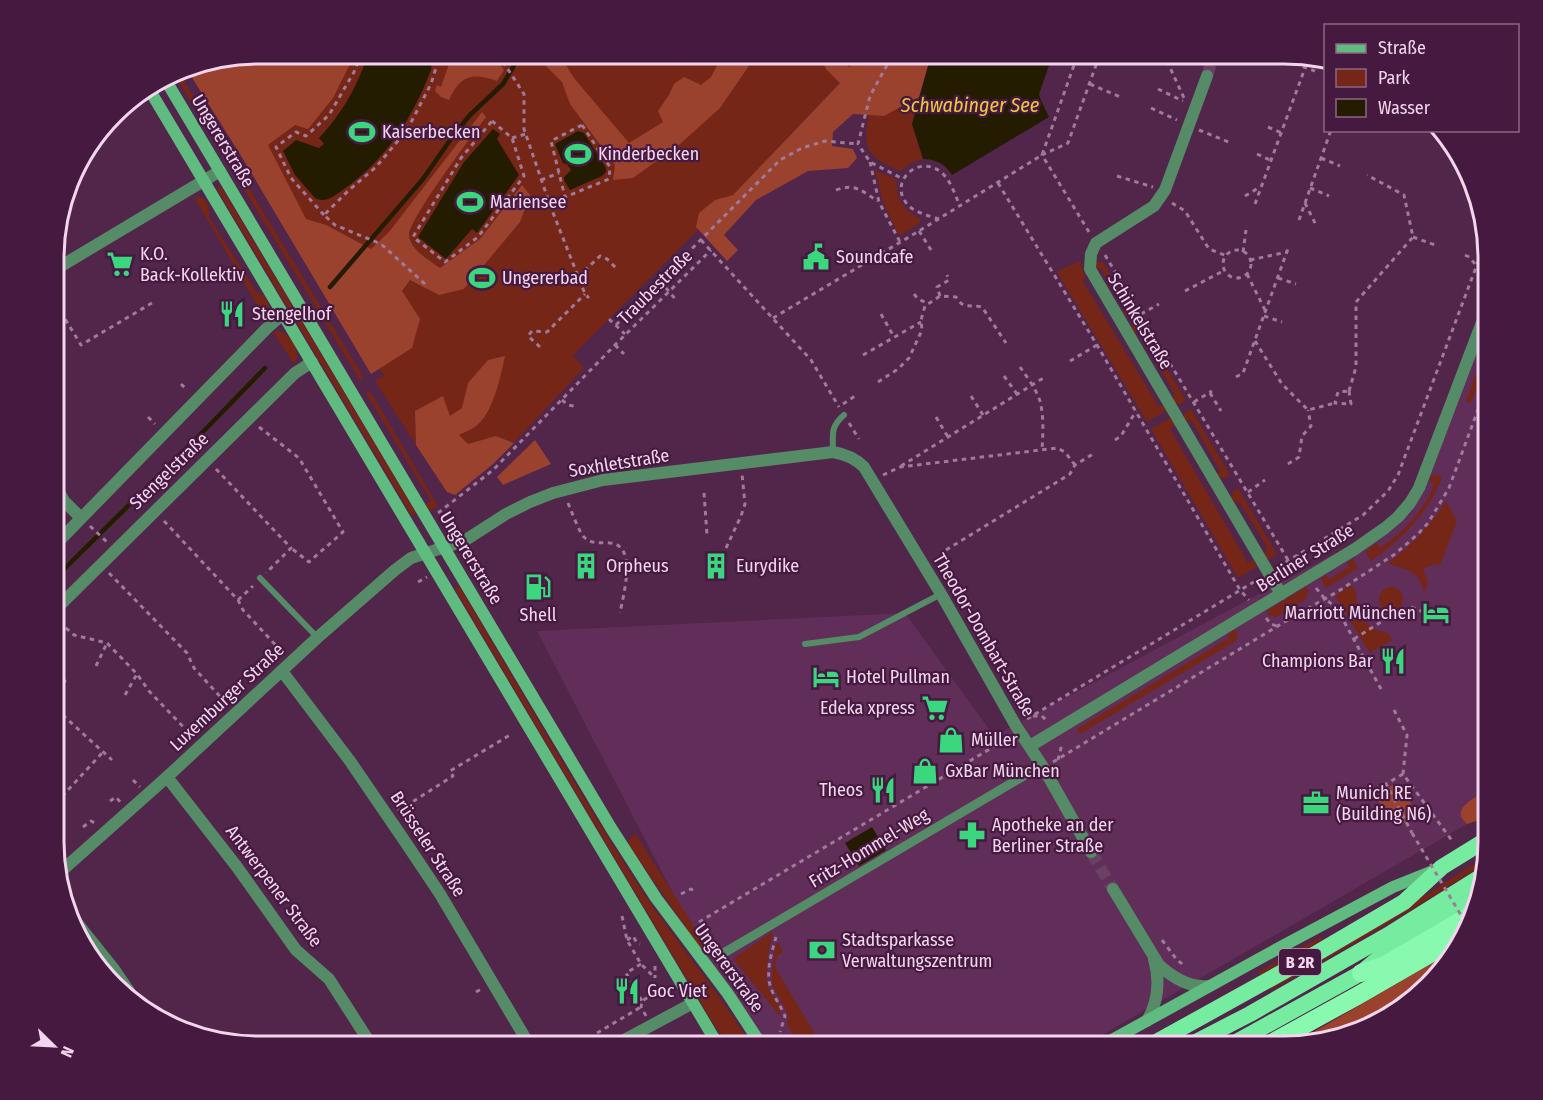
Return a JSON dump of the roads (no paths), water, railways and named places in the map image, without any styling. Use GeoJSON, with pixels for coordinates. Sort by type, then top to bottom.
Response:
{"type":"FeatureCollection","features":[{"type":"Feature","properties":{"kind":"highway","name":"B 2R"},"geometry":{"type":"LineString","coordinates":[[1167,1036],[1404,902],[1442,867],[1478,845]]}},
{"type":"Feature","properties":{"kind":"highway","name":"B 2R"},"geometry":{"type":"LineString","coordinates":[[1208,1036],[1388,935],[1475,881]]}},
{"type":"Feature","properties":{"kind":"highway"},"geometry":{"type":"LineString","coordinates":[[1247,1036],[1361,973],[1379,958],[1469,902]]}},
{"type":"Feature","properties":{"kind":"highway"},"geometry":{"type":"LineString","coordinates":[[1361,973],[1385,966],[1461,921]]}},
{"type":"Feature","properties":{"kind":"highway"},"geometry":{"type":"LineString","coordinates":[[1284,1036],[1449,943]]}},
{"type":"Feature","properties":{"kind":"main road","name":"Ungererstraße"},"geometry":{"type":"LineString","coordinates":[[170,87],[633,863],[666,913],[734,1003],[755,1035]]}},
{"type":"Feature","properties":{"kind":"main road","name":"Ungererstraße"},"geometry":{"type":"LineString","coordinates":[[153,96],[712,1035]]}},
{"type":"Feature","properties":{"kind":"main road"},"geometry":{"type":"LineString","coordinates":[[1120,1036],[1393,887],[1442,867]]}},
{"type":"Feature","properties":{"kind":"street","name":"Schinkelstraße"},"geometry":{"type":"LineString","coordinates":[[1207,76],[1163,194],[1154,206],[1096,243],[1089,261],[1090,269],[1281,594]]}},
{"type":"Feature","properties":{"kind":"street"},"geometry":{"type":"LineString","coordinates":[[64,264],[220,171]]}},
{"type":"Feature","properties":{"kind":"street","name":"Stengelstraße"},"geometry":{"type":"LineString","coordinates":[[64,535],[283,314]]}},
{"type":"Feature","properties":{"kind":"street","name":"Berliner Straße"},"geometry":{"type":"LineString","coordinates":[[1030,746],[1308,578],[1385,528],[1410,503],[1425,473],[1478,333]]}},
{"type":"Feature","properties":{"kind":"street","name":"Stengelstraße"},"geometry":{"type":"LineString","coordinates":[[65,600],[294,374],[312,362]]}},
{"type":"Feature","properties":{"kind":"street","name":"Soxhletstraße"},"geometry":{"type":"LineString","coordinates":[[425,553],[464,541],[506,514],[553,493],[603,480],[833,452]]}},
{"type":"Feature","properties":{"kind":"street","name":"Theodor-Dombart-Straße"},"geometry":{"type":"LineString","coordinates":[[833,452],[851,457],[864,467],[941,594],[1091,852]]}},
{"type":"Feature","properties":{"kind":"street"},"geometry":{"type":"LineString","coordinates":[[64,501],[81,518]]}},
{"type":"Feature","properties":{"kind":"street","name":"Luxemburger Straße"},"geometry":{"type":"LineString","coordinates":[[66,866],[317,638],[395,570],[411,558],[425,553]]}},
{"type":"Feature","properties":{"kind":"street","name":"Brüsseler Straße"},"geometry":{"type":"LineString","coordinates":[[287,667],[440,894],[524,1035]]}},
{"type":"Feature","properties":{"kind":"street","name":"Fritz-Hommel-Weg"},"geometry":{"type":"LineString","coordinates":[[722,954],[1032,771]]}},
{"type":"Feature","properties":{"kind":"street","name":"Antwerpener Straße"},"geometry":{"type":"LineString","coordinates":[[167,777],[237,867],[296,950],[329,979],[365,1035]]}},
{"type":"Feature","properties":{"kind":"street"},"geometry":{"type":"LineString","coordinates":[[1113,889],[1154,958],[1166,971],[1196,986],[1209,986]]}},
{"type":"Feature","properties":{"kind":"street"},"geometry":{"type":"LineString","coordinates":[[99,950],[118,976]]}},
{"type":"Feature","properties":{"kind":"street"},"geometry":{"type":"LineString","coordinates":[[1147,1021],[1157,996],[1158,975],[1154,958]]}},
{"type":"Feature","properties":{"kind":"street"},"geometry":{"type":"LineString","coordinates":[[633,1035],[693,1003]]}},
{"type":"Feature","properties":{"kind":"lane"},"geometry":{"type":"LineString","coordinates":[[833,452],[833,431],[836,422],[844,415]]}},
{"type":"Feature","properties":{"kind":"lane"},"geometry":{"type":"LineString","coordinates":[[260,578],[317,638]]}},
{"type":"Feature","properties":{"kind":"lane"},"geometry":{"type":"LineString","coordinates":[[805,644],[859,637],[941,594]]}},
{"type":"Feature","properties":{"kind":"water","name":"Kaiserbecken"},"geometry":{"type":"Polygon","coordinates":[[[364,65],[432,65],[424,87],[407,121],[385,151],[373,165],[344,189],[330,198],[319,200],[295,175],[283,151],[296,140],[319,148],[324,144],[319,138],[335,119],[364,65]]]}},
{"type":"Feature","properties":{"kind":"water","name":"Schwabinger See"},"geometry":{"type":"Polygon","coordinates":[[[928,65],[1049,65],[1039,94],[1049,117],[952,175],[940,163],[923,159],[912,124],[928,65]]]}},
{"type":"Feature","properties":{"kind":"water","name":"Mariensee"},"geometry":{"type":"Polygon","coordinates":[[[493,129],[500,134],[497,139],[519,175],[477,233],[472,229],[446,259],[418,237],[464,162],[493,129]]]}},
{"type":"Feature","properties":{"kind":"water","name":"Kinderbecken"},"geometry":{"type":"Polygon","coordinates":[[[578,131],[584,133],[606,168],[606,172],[570,190],[564,177],[571,170],[567,164],[563,163],[555,144],[578,131]]]}},
{"type":"Feature","properties":{"kind":"water"},"geometry":{"type":"Polygon","coordinates":[[[872,827],[886,850],[859,866],[845,843],[872,827]]]}},
{"type":"Feature","properties":{"kind":"waterway"},"geometry":{"type":"LineString","coordinates":[[330,287],[423,179],[470,115],[503,84],[514,65]]}},
{"type":"Feature","properties":{"kind":"waterway"},"geometry":{"type":"LineString","coordinates":[[65,569],[265,368]]}},
{"type":"Feature","properties":{"kind":"tunnel"},"geometry":{"type":"LineString","coordinates":[[1207,76],[1210,65]]}},
{"type":"Feature","properties":{"kind":"tunnel"},"geometry":{"type":"LineString","coordinates":[[1091,852],[1113,889]]}},
{"type":"Feature","properties":{"kind":"place","name":"Kaiserbecken"},"geometry":{"type":"Point","coordinates":[362,132]}},
{"type":"Feature","properties":{"kind":"place","name":"Kinderbecken"},"geometry":{"type":"Point","coordinates":[578,154]}},
{"type":"Feature","properties":{"kind":"place","name":"Mariensee"},"geometry":{"type":"Point","coordinates":[470,202]}},
{"type":"Feature","properties":{"kind":"place","name":"Soundcafe"},"geometry":{"type":"Point","coordinates":[816,257]}},
{"type":"Feature","properties":{"kind":"place","name":"K.O. Back-Kollektiv"},"geometry":{"type":"Point","coordinates":[120,264]}},
{"type":"Feature","properties":{"kind":"place","name":"Ungererbad"},"geometry":{"type":"Point","coordinates":[482,278]}},
{"type":"Feature","properties":{"kind":"place","name":"Stengelhof"},"geometry":{"type":"Point","coordinates":[232,314]}},
{"type":"Feature","properties":{"kind":"place","name":"Orpheus"},"geometry":{"type":"Point","coordinates":[586,566]}},
{"type":"Feature","properties":{"kind":"place","name":"Eurydike"},"geometry":{"type":"Point","coordinates":[716,566]}},
{"type":"Feature","properties":{"kind":"place","name":"Shell"},"geometry":{"type":"Point","coordinates":[538,587]}},
{"type":"Feature","properties":{"kind":"place","name":"Marriott München"},"geometry":{"type":"Point","coordinates":[1436,613]}},
{"type":"Feature","properties":{"kind":"place","name":"Champions Bar"},"geometry":{"type":"Point","coordinates":[1393,661]}},
{"type":"Feature","properties":{"kind":"place","name":"Hotel Pullman"},"geometry":{"type":"Point","coordinates":[826,677]}},
{"type":"Feature","properties":{"kind":"place","name":"Edeka xpress"},"geometry":{"type":"Point","coordinates":[935,708]}},
{"type":"Feature","properties":{"kind":"place","name":"Müller"},"geometry":{"type":"Point","coordinates":[951,740]}},
{"type":"Feature","properties":{"kind":"place","name":"GxBar München"},"geometry":{"type":"Point","coordinates":[925,771]}},
{"type":"Feature","properties":{"kind":"place","name":"Theos"},"geometry":{"type":"Point","coordinates":[883,790]}},
{"type":"Feature","properties":{"kind":"place","name":"Munich RE (Building N6)"},"geometry":{"type":"Point","coordinates":[1316,803]}},
{"type":"Feature","properties":{"kind":"place","name":"Apotheke an der Berliner Straße"},"geometry":{"type":"Point","coordinates":[972,835]}},
{"type":"Feature","properties":{"kind":"place","name":"Stadtsparkasse Verwaltungszentrum"},"geometry":{"type":"Point","coordinates":[822,950]}},
{"type":"Feature","properties":{"kind":"place","name":"Goc Viet"},"geometry":{"type":"Point","coordinates":[627,991]}}]}
